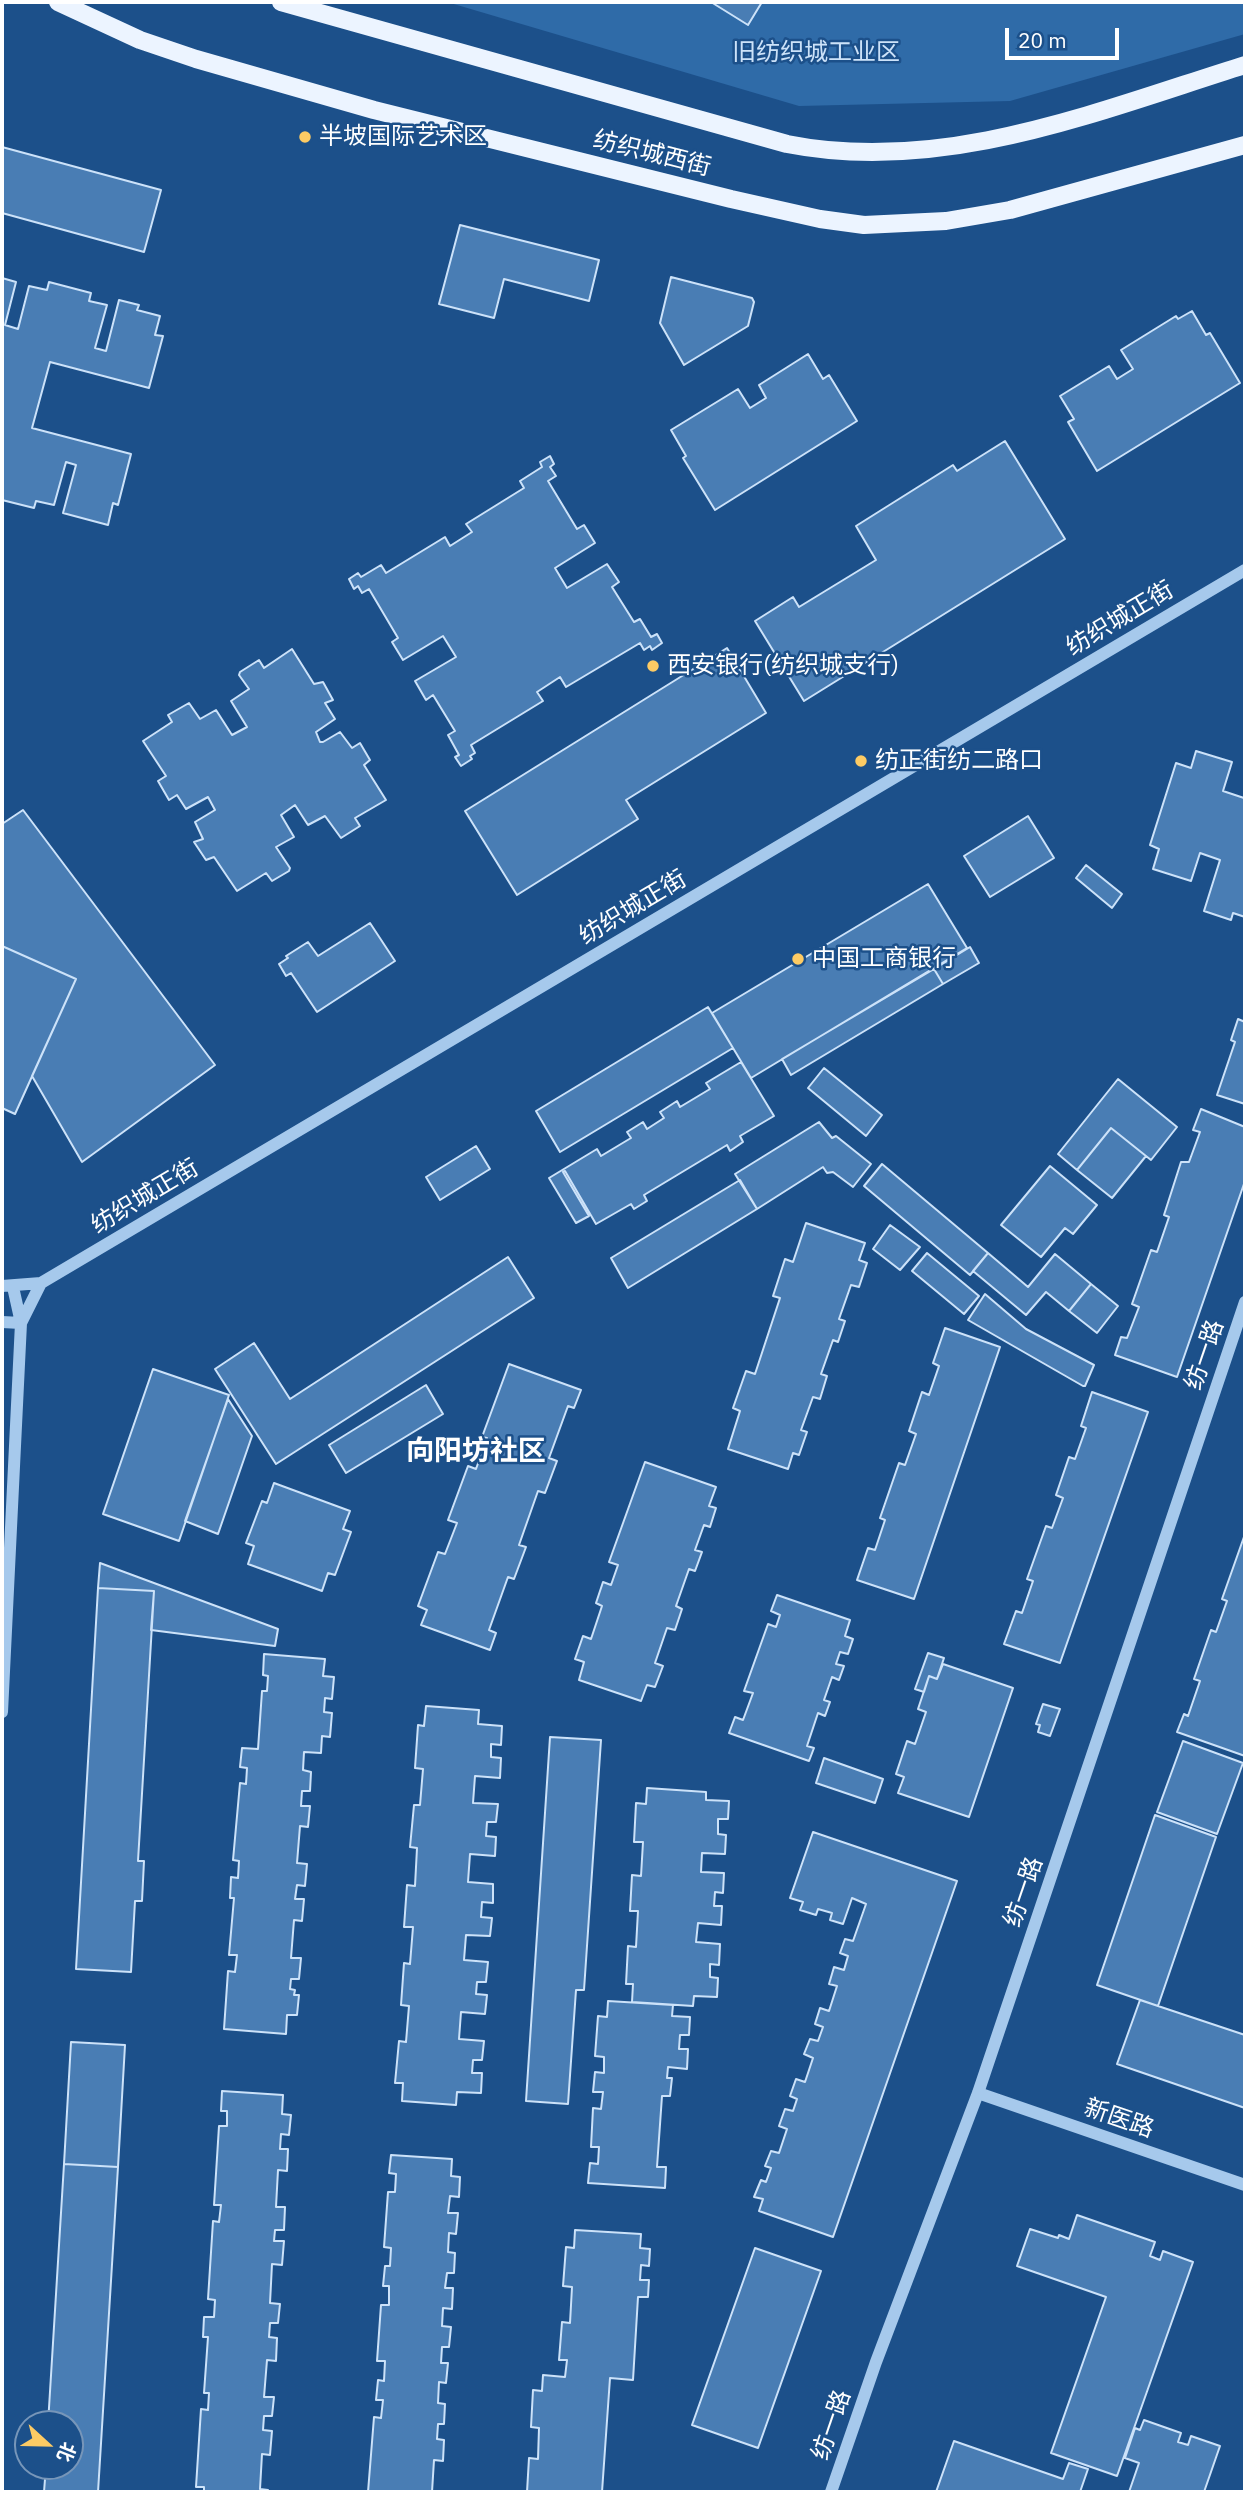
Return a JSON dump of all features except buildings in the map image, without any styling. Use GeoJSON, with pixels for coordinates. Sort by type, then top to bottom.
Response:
{"type":"FeatureCollection","features":[{"type":"Feature","properties":{"kind":"main road","name":"纺织城西街"},"geometry":{"type":"LineString","coordinates":[[58,2],[151,44],[374,110],[731,199],[820,219],[864,225],[946,221],[1010,210],[1245,145]]}},
{"type":"Feature","properties":{"kind":"main road","name":"纺织城西街"},"geometry":{"type":"LineString","coordinates":[[281,2],[787,144],[822,151],[898,152],[951,147],[1072,119],[1245,65]]}},
{"type":"Feature","properties":{"kind":"street","name":"纺织城正街"},"geometry":{"type":"LineString","coordinates":[[7,1286],[41,1283],[1245,570]]}},
{"type":"Feature","properties":{"kind":"street"},"geometry":{"type":"LineString","coordinates":[[21,1323],[41,1283]]}},
{"type":"Feature","properties":{"kind":"street"},"geometry":{"type":"LineString","coordinates":[[2,1712],[21,1323],[7,1286]]}},
{"type":"Feature","properties":{"kind":"street","name":"纺一路"},"geometry":{"type":"LineString","coordinates":[[831,2492],[876,2362],[978,2093],[1245,1302]]}},
{"type":"Feature","properties":{"kind":"street"},"geometry":{"type":"LineString","coordinates":[[2,1322],[21,1323]]}},
{"type":"Feature","properties":{"kind":"street","name":"新医路"},"geometry":{"type":"LineString","coordinates":[[978,2093],[1245,2185]]}},
{"type":"Feature","properties":{"kind":"green space","name":"旧纺织城工业区"},"geometry":{"type":"Polygon","coordinates":[[[447,2],[1245,2],[1245,34],[1010,101],[799,106],[447,2]]]}},
{"type":"Feature","properties":{"kind":"place","name":"半坡国际艺术区"},"geometry":{"type":"Point","coordinates":[305,137]}},
{"type":"Feature","properties":{"kind":"place","name":"西安银行(纺织城支行)"},"geometry":{"type":"Point","coordinates":[653,666]}},
{"type":"Feature","properties":{"kind":"place","name":"纺正街纺二路口"},"geometry":{"type":"Point","coordinates":[861,761]}},
{"type":"Feature","properties":{"kind":"place","name":"中国工商银行"},"geometry":{"type":"Point","coordinates":[798,959]}},
{"type":"Feature","properties":{"kind":"district","name":"向阳坊社区"},"geometry":{"type":"Point","coordinates":[476,1452]}}]}
